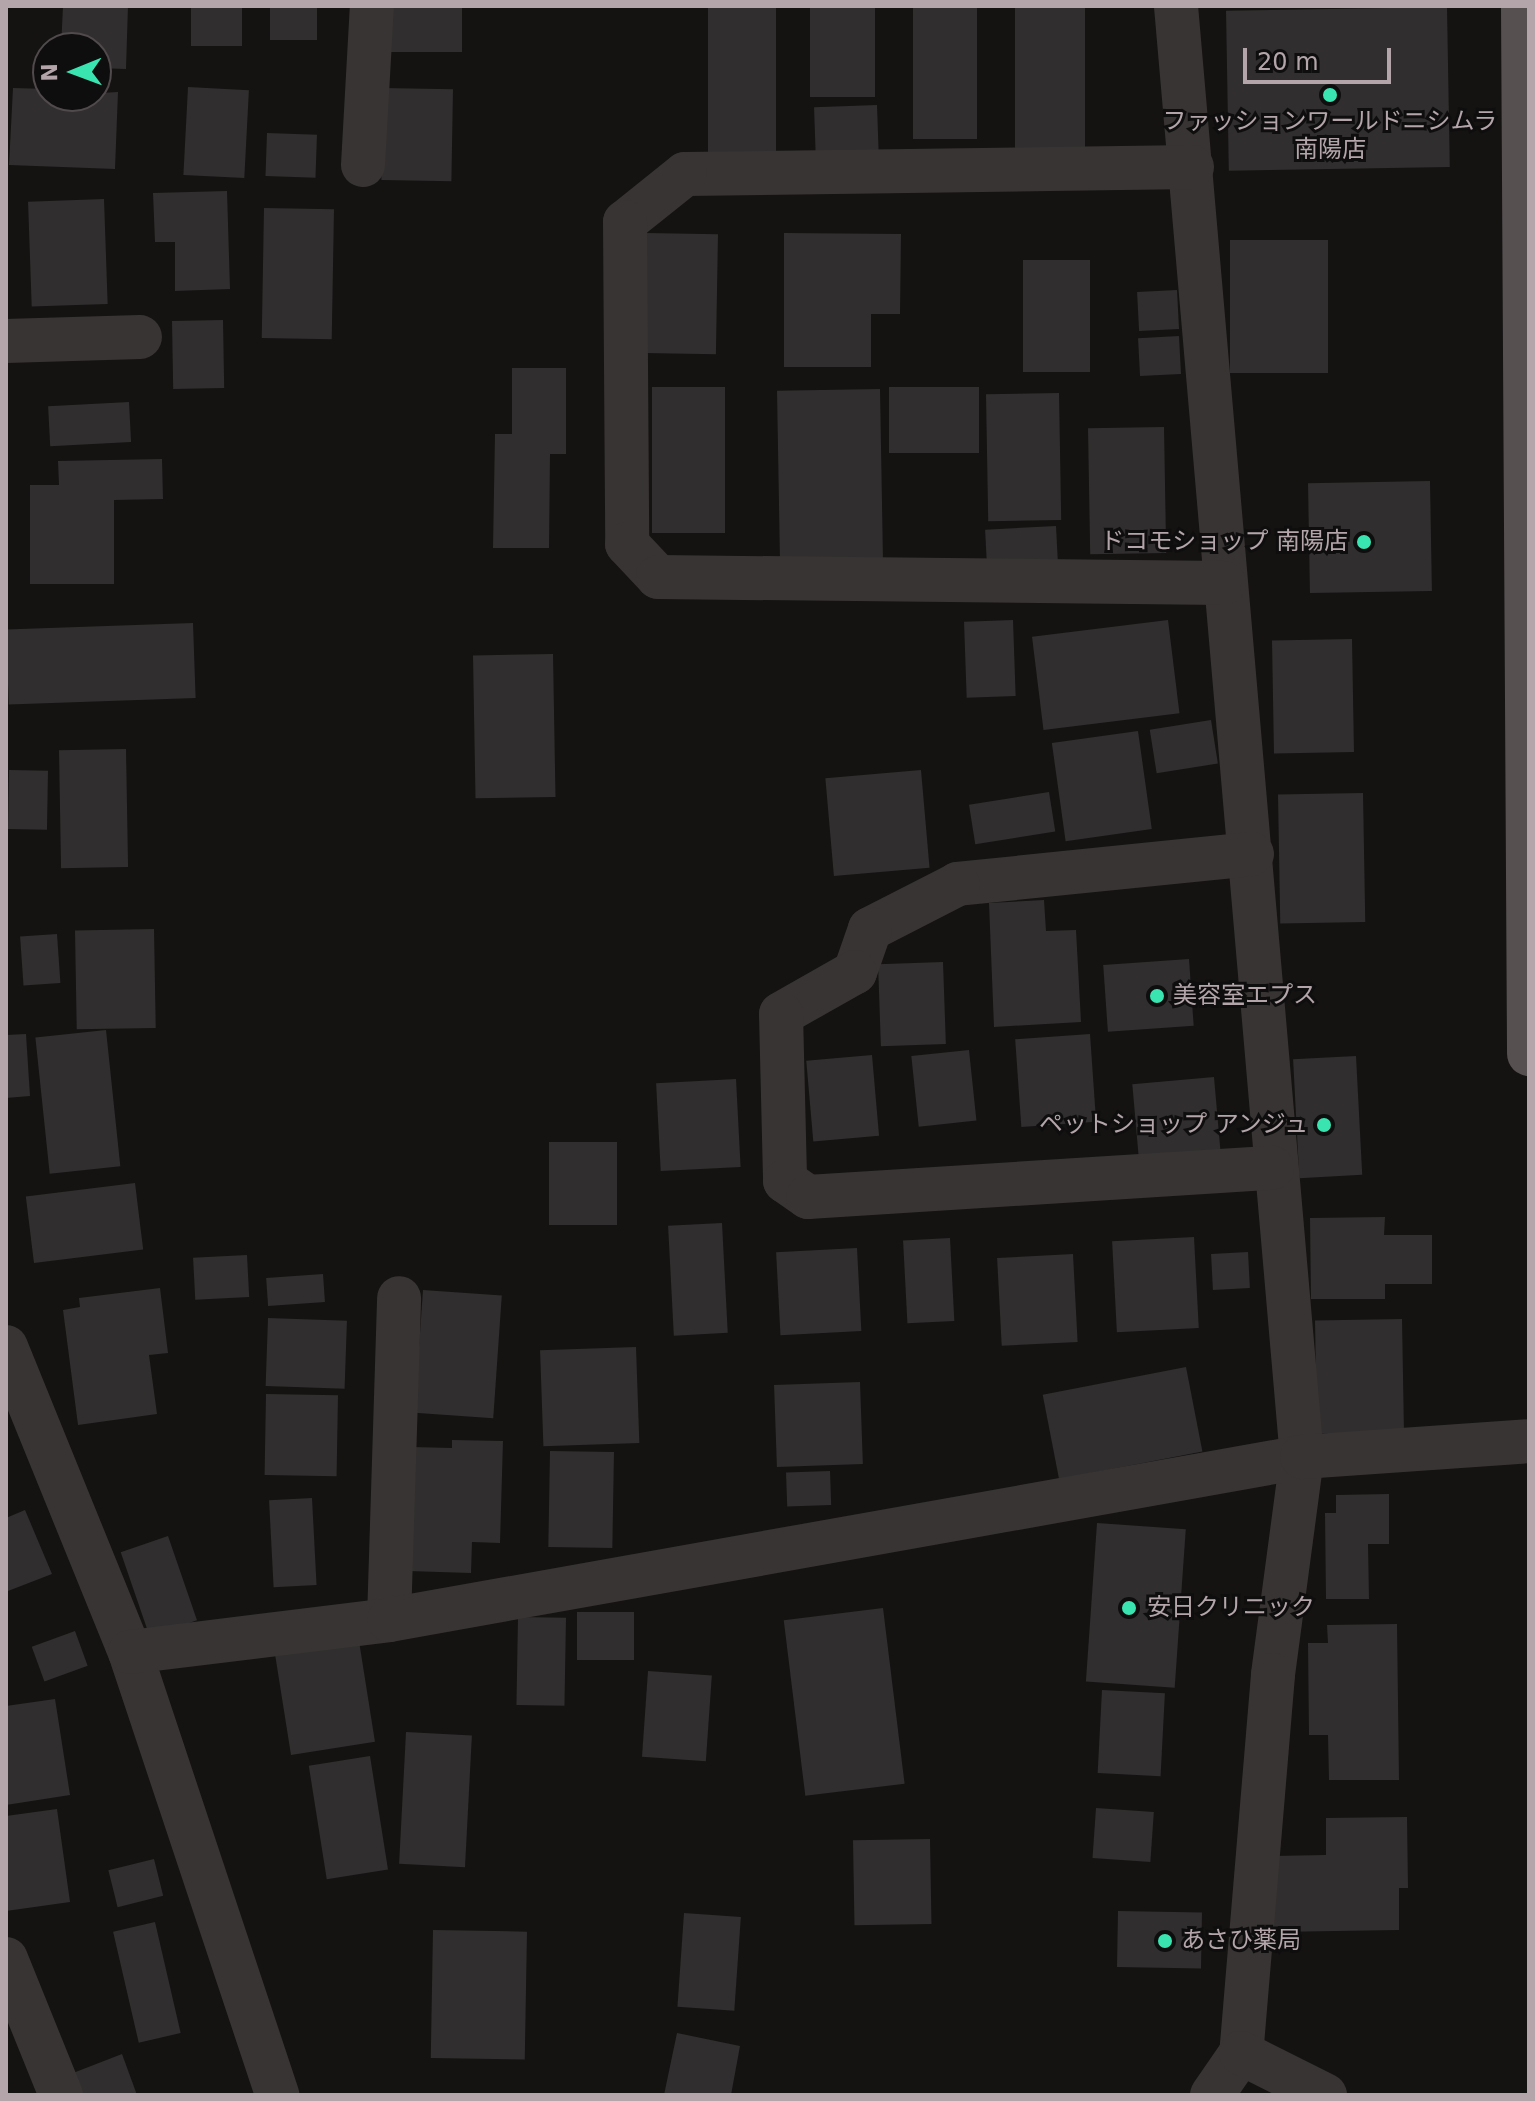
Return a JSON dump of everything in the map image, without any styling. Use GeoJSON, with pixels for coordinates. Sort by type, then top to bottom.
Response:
{"type":"FeatureCollection","features":[{"type":"Feature","properties":{"kind":"main road"},"geometry":{"type":"LineString","coordinates":[[1523,6],[1529,1054]]}},
{"type":"Feature","properties":{"kind":"street"},"geometry":{"type":"LineString","coordinates":[[363,165],[372,6]]}},
{"type":"Feature","properties":{"kind":"street"},"geometry":{"type":"LineString","coordinates":[[1176,6],[1192,167],[1224,583],[1252,854],[1272,1168],[1302,1457],[1273,1675],[1241,2053],[1212,2095]]}},
{"type":"Feature","properties":{"kind":"street"},"geometry":{"type":"LineString","coordinates":[[1192,167],[685,174],[625,222],[627,544],[658,577],[1224,583]]}},
{"type":"Feature","properties":{"kind":"street"},"geometry":{"type":"LineString","coordinates":[[6,341],[140,337]]}},
{"type":"Feature","properties":{"kind":"street"},"geometry":{"type":"LineString","coordinates":[[1252,854],[958,884],[870,929],[855,972],[781,1014],[785,1181],[808,1197],[1272,1168]]}},
{"type":"Feature","properties":{"kind":"street"},"geometry":{"type":"LineString","coordinates":[[389,1620],[399,1298]]}},
{"type":"Feature","properties":{"kind":"street"},"geometry":{"type":"LineString","coordinates":[[6,1347],[130,1652],[277,2095]]}},
{"type":"Feature","properties":{"kind":"street"},"geometry":{"type":"LineString","coordinates":[[130,1652],[389,1620],[1302,1457],[1529,1441]]}},
{"type":"Feature","properties":{"kind":"street"},"geometry":{"type":"LineString","coordinates":[[6,1959],[61,2095]]}},
{"type":"Feature","properties":{"kind":"street"},"geometry":{"type":"LineString","coordinates":[[1241,2053],[1325,2095]]}},
{"type":"Feature","properties":{"kind":"building"},"geometry":{"type":"Polygon","coordinates":[[[63,6],[128,6],[126,69],[112,69],[112,32],[62,32],[63,6]]]}},
{"type":"Feature","properties":{"kind":"building"},"geometry":{"type":"Polygon","coordinates":[[[191,6],[242,6],[242,46],[191,46],[191,6]]]}},
{"type":"Feature","properties":{"kind":"building"},"geometry":{"type":"Polygon","coordinates":[[[270,6],[317,6],[317,40],[270,40],[270,6]]]}},
{"type":"Feature","properties":{"kind":"building"},"geometry":{"type":"Polygon","coordinates":[[[391,6],[462,6],[462,52],[391,52],[391,6]]]}},
{"type":"Feature","properties":{"kind":"building"},"geometry":{"type":"Polygon","coordinates":[[[708,6],[776,6],[776,156],[708,156],[708,6]]]}},
{"type":"Feature","properties":{"kind":"building"},"geometry":{"type":"Polygon","coordinates":[[[810,6],[875,6],[875,97],[810,97],[810,6]]]}},
{"type":"Feature","properties":{"kind":"building"},"geometry":{"type":"Polygon","coordinates":[[[913,6],[977,6],[977,139],[913,139],[913,6]]]}},
{"type":"Feature","properties":{"kind":"building"},"geometry":{"type":"Polygon","coordinates":[[[1015,6],[1085,6],[1085,160],[1015,160],[1015,6]]]}},
{"type":"Feature","properties":{"kind":"building"},"geometry":{"type":"Polygon","coordinates":[[[1447,7],[1450,167],[1229,171],[1226,11],[1447,7]]]}},
{"type":"Feature","properties":{"kind":"building"},"geometry":{"type":"Polygon","coordinates":[[[188,87],[249,90],[244,178],[183,175],[188,87]]]}},
{"type":"Feature","properties":{"kind":"building"},"geometry":{"type":"Polygon","coordinates":[[[13,88],[32,89],[32,112],[112,112],[112,92],[118,92],[115,169],[9,165],[13,88]]]}},
{"type":"Feature","properties":{"kind":"building"},"geometry":{"type":"Polygon","coordinates":[[[383,88],[453,89],[451,181],[381,180],[383,88]]]}},
{"type":"Feature","properties":{"kind":"building"},"geometry":{"type":"Polygon","coordinates":[[[877,105],[879,164],[816,166],[814,107],[877,105]]]}},
{"type":"Feature","properties":{"kind":"building"},"geometry":{"type":"Polygon","coordinates":[[[267,133],[317,135],[315,178],[265,176],[267,133]]]}},
{"type":"Feature","properties":{"kind":"building"},"geometry":{"type":"Polygon","coordinates":[[[227,191],[230,289],[175,291],[175,242],[155,242],[153,193],[227,191]]]}},
{"type":"Feature","properties":{"kind":"building"},"geometry":{"type":"Polygon","coordinates":[[[104,199],[108,304],[32,307],[28,202],[104,199]]]}},
{"type":"Feature","properties":{"kind":"building"},"geometry":{"type":"Polygon","coordinates":[[[264,208],[334,209],[332,339],[262,338],[264,208]]]}},
{"type":"Feature","properties":{"kind":"building"},"geometry":{"type":"Polygon","coordinates":[[[646,233],[718,234],[716,354],[644,353],[646,233]]]}},
{"type":"Feature","properties":{"kind":"building"},"geometry":{"type":"Polygon","coordinates":[[[784,233],[901,234],[900,314],[871,314],[871,367],[784,367],[784,233]]]}},
{"type":"Feature","properties":{"kind":"building"},"geometry":{"type":"Polygon","coordinates":[[[1230,240],[1328,240],[1328,373],[1230,373],[1230,240]]]}},
{"type":"Feature","properties":{"kind":"building"},"geometry":{"type":"Polygon","coordinates":[[[1023,260],[1090,260],[1090,372],[1023,372],[1023,260]]]}},
{"type":"Feature","properties":{"kind":"building"},"geometry":{"type":"Polygon","coordinates":[[[1177,290],[1179,329],[1139,331],[1137,292],[1177,290]]]}},
{"type":"Feature","properties":{"kind":"building"},"geometry":{"type":"Polygon","coordinates":[[[223,320],[224,388],[173,389],[172,321],[223,320]]]}},
{"type":"Feature","properties":{"kind":"building"},"geometry":{"type":"Polygon","coordinates":[[[1179,336],[1181,374],[1140,376],[1138,338],[1179,336]]]}},
{"type":"Feature","properties":{"kind":"building"},"geometry":{"type":"Polygon","coordinates":[[[512,368],[566,368],[566,454],[550,454],[549,548],[493,548],[495,434],[512,434],[512,368]]]}},
{"type":"Feature","properties":{"kind":"building"},"geometry":{"type":"Polygon","coordinates":[[[652,387],[725,387],[725,533],[652,533],[652,387]]]}},
{"type":"Feature","properties":{"kind":"building"},"geometry":{"type":"Polygon","coordinates":[[[889,387],[979,387],[979,453],[889,453],[889,387]]]}},
{"type":"Feature","properties":{"kind":"building"},"geometry":{"type":"Polygon","coordinates":[[[880,389],[883,564],[780,566],[777,391],[880,389]]]}},
{"type":"Feature","properties":{"kind":"building"},"geometry":{"type":"Polygon","coordinates":[[[1059,393],[1061,520],[988,521],[986,394],[1059,393]]]}},
{"type":"Feature","properties":{"kind":"building"},"geometry":{"type":"Polygon","coordinates":[[[129,402],[131,442],[50,446],[48,406],[129,402]]]}},
{"type":"Feature","properties":{"kind":"building"},"geometry":{"type":"Polygon","coordinates":[[[1164,427],[1166,553],[1090,554],[1088,428],[1164,427]]]}},
{"type":"Feature","properties":{"kind":"building"},"geometry":{"type":"Polygon","coordinates":[[[162,459],[163,499],[114,500],[114,584],[30,584],[30,485],[59,485],[58,461],[162,459]]]}},
{"type":"Feature","properties":{"kind":"building"},"geometry":{"type":"Polygon","coordinates":[[[1430,481],[1432,591],[1310,593],[1308,483],[1430,481]]]}},
{"type":"Feature","properties":{"kind":"building"},"geometry":{"type":"Polygon","coordinates":[[[1056,526],[1058,561],[987,565],[985,530],[1056,526]]]}},
{"type":"Feature","properties":{"kind":"building"},"geometry":{"type":"Polygon","coordinates":[[[1013,620],[1016,696],[967,698],[964,622],[1013,620]]]}},
{"type":"Feature","properties":{"kind":"building"},"geometry":{"type":"Polygon","coordinates":[[[1168,620],[1179,713],[1043,730],[1032,637],[1168,620]]]}},
{"type":"Feature","properties":{"kind":"building"},"geometry":{"type":"Polygon","coordinates":[[[193,623],[196,698],[9,704],[6,630],[193,623]]]}},
{"type":"Feature","properties":{"kind":"building"},"geometry":{"type":"Polygon","coordinates":[[[1352,639],[1354,752],[1274,753],[1272,640],[1352,639]]]}},
{"type":"Feature","properties":{"kind":"building"},"geometry":{"type":"Polygon","coordinates":[[[553,654],[555,797],[476,798],[473,655],[553,654]]]}},
{"type":"Feature","properties":{"kind":"building"},"geometry":{"type":"Polygon","coordinates":[[[1211,720],[1218,763],[1157,773],[1150,730],[1211,720]]]}},
{"type":"Feature","properties":{"kind":"building"},"geometry":{"type":"Polygon","coordinates":[[[1138,731],[1152,829],[1066,841],[1052,743],[1138,731]]]}},
{"type":"Feature","properties":{"kind":"building"},"geometry":{"type":"Polygon","coordinates":[[[126,749],[128,867],[61,868],[59,750],[126,749]]]}},
{"type":"Feature","properties":{"kind":"building"},"geometry":{"type":"Polygon","coordinates":[[[9,770],[48,771],[47,830],[8,829],[9,770]]]}},
{"type":"Feature","properties":{"kind":"building"},"geometry":{"type":"Polygon","coordinates":[[[921,770],[930,868],[834,876],[825,778],[921,770]]]}},
{"type":"Feature","properties":{"kind":"building"},"geometry":{"type":"Polygon","coordinates":[[[1049,792],[1055,832],[975,844],[969,805],[1049,792]]]}},
{"type":"Feature","properties":{"kind":"building"},"geometry":{"type":"Polygon","coordinates":[[[1363,793],[1365,922],[1280,923],[1278,794],[1363,793]]]}},
{"type":"Feature","properties":{"kind":"building"},"geometry":{"type":"Polygon","coordinates":[[[1044,900],[1046,931],[1076,930],[1081,1022],[994,1027],[989,903],[1044,900]]]}},
{"type":"Feature","properties":{"kind":"building"},"geometry":{"type":"Polygon","coordinates":[[[154,929],[156,1028],[77,1029],[75,930],[154,929]]]}},
{"type":"Feature","properties":{"kind":"building"},"geometry":{"type":"Polygon","coordinates":[[[57,934],[60,983],[24,985],[20,937],[57,934]]]}},
{"type":"Feature","properties":{"kind":"building"},"geometry":{"type":"Polygon","coordinates":[[[1189,959],[1194,1026],[1108,1032],[1103,965],[1189,959]]]}},
{"type":"Feature","properties":{"kind":"building"},"geometry":{"type":"Polygon","coordinates":[[[943,962],[946,1044],[881,1046],[878,964],[943,962]]]}},
{"type":"Feature","properties":{"kind":"building"},"geometry":{"type":"Polygon","coordinates":[[[106,1030],[120,1166],[50,1174],[35,1037],[106,1030]]]}},
{"type":"Feature","properties":{"kind":"building"},"geometry":{"type":"Polygon","coordinates":[[[26,1034],[30,1096],[6,1098],[6,1035],[26,1034]]]}},
{"type":"Feature","properties":{"kind":"building"},"geometry":{"type":"Polygon","coordinates":[[[1090,1034],[1096,1122],[1021,1127],[1015,1039],[1090,1034]]]}},
{"type":"Feature","properties":{"kind":"building"},"geometry":{"type":"Polygon","coordinates":[[[969,1050],[976,1121],[919,1127],[911,1056],[969,1050]]]}},
{"type":"Feature","properties":{"kind":"building"},"geometry":{"type":"Polygon","coordinates":[[[872,1055],[879,1136],[813,1141],[806,1061],[872,1055]]]}},
{"type":"Feature","properties":{"kind":"building"},"geometry":{"type":"Polygon","coordinates":[[[1356,1056],[1362,1175],[1299,1178],[1293,1059],[1356,1056]]]}},
{"type":"Feature","properties":{"kind":"building"},"geometry":{"type":"Polygon","coordinates":[[[1214,1077],[1221,1152],[1139,1159],[1132,1084],[1214,1077]]]}},
{"type":"Feature","properties":{"kind":"building"},"geometry":{"type":"Polygon","coordinates":[[[736,1079],[741,1167],[661,1171],[656,1083],[736,1079]]]}},
{"type":"Feature","properties":{"kind":"building"},"geometry":{"type":"Polygon","coordinates":[[[549,1142],[617,1142],[617,1225],[549,1225],[549,1142]]]}},
{"type":"Feature","properties":{"kind":"building"},"geometry":{"type":"Polygon","coordinates":[[[135,1183],[143,1250],[34,1263],[26,1196],[135,1183]]]}},
{"type":"Feature","properties":{"kind":"building"},"geometry":{"type":"Polygon","coordinates":[[[1385,1217],[1384,1235],[1432,1235],[1432,1284],[1385,1284],[1385,1299],[1311,1299],[1310,1218],[1385,1217]]]}},
{"type":"Feature","properties":{"kind":"building"},"geometry":{"type":"Polygon","coordinates":[[[722,1223],[728,1333],[674,1336],[668,1226],[722,1223]]]}},
{"type":"Feature","properties":{"kind":"building"},"geometry":{"type":"Polygon","coordinates":[[[1194,1237],[1199,1328],[1117,1332],[1112,1241],[1194,1237]]]}},
{"type":"Feature","properties":{"kind":"building"},"geometry":{"type":"Polygon","coordinates":[[[950,1238],[954,1321],[907,1323],[903,1240],[950,1238]]]}},
{"type":"Feature","properties":{"kind":"building"},"geometry":{"type":"Polygon","coordinates":[[[857,1248],[861,1331],[780,1335],[776,1252],[857,1248]]]}},
{"type":"Feature","properties":{"kind":"building"},"geometry":{"type":"Polygon","coordinates":[[[1248,1252],[1250,1288],[1213,1290],[1211,1254],[1248,1252]]]}},
{"type":"Feature","properties":{"kind":"building"},"geometry":{"type":"Polygon","coordinates":[[[1073,1254],[1078,1342],[1002,1346],[997,1258],[1073,1254]]]}},
{"type":"Feature","properties":{"kind":"building"},"geometry":{"type":"Polygon","coordinates":[[[247,1255],[249,1297],[195,1300],[193,1258],[247,1255]]]}},
{"type":"Feature","properties":{"kind":"building"},"geometry":{"type":"Polygon","coordinates":[[[323,1274],[325,1302],[268,1306],[266,1278],[323,1274]]]}},
{"type":"Feature","properties":{"kind":"building"},"geometry":{"type":"Polygon","coordinates":[[[160,1288],[168,1353],[149,1355],[157,1414],[78,1425],[63,1310],[80,1307],[79,1298],[160,1288]]]}},
{"type":"Feature","properties":{"kind":"building"},"geometry":{"type":"Polygon","coordinates":[[[423,1290],[502,1296],[493,1418],[414,1413],[423,1290]]]}},
{"type":"Feature","properties":{"kind":"building"},"geometry":{"type":"Polygon","coordinates":[[[268,1318],[347,1321],[345,1389],[266,1386],[268,1318]]]}},
{"type":"Feature","properties":{"kind":"building"},"geometry":{"type":"Polygon","coordinates":[[[1402,1319],[1404,1432],[1317,1434],[1315,1321],[1402,1319]]]}},
{"type":"Feature","properties":{"kind":"building"},"geometry":{"type":"Polygon","coordinates":[[[636,1347],[639,1443],[543,1446],[540,1350],[636,1347]]]}},
{"type":"Feature","properties":{"kind":"building"},"geometry":{"type":"Polygon","coordinates":[[[1186,1367],[1202,1451],[1059,1479],[1043,1395],[1186,1367]]]}},
{"type":"Feature","properties":{"kind":"building"},"geometry":{"type":"Polygon","coordinates":[[[860,1382],[863,1464],[777,1467],[774,1385],[860,1382]]]}},
{"type":"Feature","properties":{"kind":"building"},"geometry":{"type":"Polygon","coordinates":[[[266,1394],[338,1395],[337,1476],[265,1475],[266,1394]]]}},
{"type":"Feature","properties":{"kind":"building"},"geometry":{"type":"Polygon","coordinates":[[[452,1440],[503,1441],[500,1543],[472,1542],[471,1573],[408,1571],[412,1447],[452,1448],[452,1440]]]}},
{"type":"Feature","properties":{"kind":"building"},"geometry":{"type":"Polygon","coordinates":[[[550,1451],[614,1452],[612,1548],[548,1547],[550,1451]]]}},
{"type":"Feature","properties":{"kind":"building"},"geometry":{"type":"Polygon","coordinates":[[[830,1471],[831,1505],[787,1507],[786,1473],[830,1471]]]}},
{"type":"Feature","properties":{"kind":"building"},"geometry":{"type":"Polygon","coordinates":[[[1389,1494],[1389,1544],[1368,1544],[1369,1599],[1326,1599],[1325,1513],[1336,1513],[1336,1495],[1389,1494]]]}},
{"type":"Feature","properties":{"kind":"building"},"geometry":{"type":"Polygon","coordinates":[[[312,1498],[317,1585],[274,1587],[269,1500],[312,1498]]]}},
{"type":"Feature","properties":{"kind":"building"},"geometry":{"type":"Polygon","coordinates":[[[25,1510],[52,1574],[8,1591],[6,1518],[25,1510]]]}},
{"type":"Feature","properties":{"kind":"building"},"geometry":{"type":"Polygon","coordinates":[[[1097,1523],[1186,1529],[1175,1688],[1086,1682],[1097,1523]]]}},
{"type":"Feature","properties":{"kind":"building"},"geometry":{"type":"Polygon","coordinates":[[[168,1536],[197,1620],[150,1636],[121,1552],[168,1536]]]}},
{"type":"Feature","properties":{"kind":"building"},"geometry":{"type":"Polygon","coordinates":[[[883,1608],[905,1784],[805,1796],[784,1620],[883,1608]]]}},
{"type":"Feature","properties":{"kind":"building"},"geometry":{"type":"Polygon","coordinates":[[[577,1612],[634,1612],[634,1660],[577,1660],[577,1612]]]}},
{"type":"Feature","properties":{"kind":"building"},"geometry":{"type":"Polygon","coordinates":[[[518,1617],[566,1618],[564,1706],[516,1705],[518,1617]]]}},
{"type":"Feature","properties":{"kind":"building"},"geometry":{"type":"Polygon","coordinates":[[[1397,1624],[1399,1780],[1329,1780],[1328,1735],[1309,1735],[1308,1643],[1328,1643],[1327,1625],[1397,1624]]]}},
{"type":"Feature","properties":{"kind":"building"},"geometry":{"type":"Polygon","coordinates":[[[75,1631],[88,1666],[44,1682],[32,1647],[75,1631]]]}},
{"type":"Feature","properties":{"kind":"building"},"geometry":{"type":"Polygon","coordinates":[[[359,1641],[375,1742],[291,1755],[275,1654],[359,1641]]]}},
{"type":"Feature","properties":{"kind":"building"},"geometry":{"type":"Polygon","coordinates":[[[648,1671],[712,1675],[706,1761],[642,1757],[648,1671]]]}},
{"type":"Feature","properties":{"kind":"building"},"geometry":{"type":"Polygon","coordinates":[[[1102,1690],[1165,1693],[1161,1776],[1098,1773],[1102,1690]]]}},
{"type":"Feature","properties":{"kind":"building"},"geometry":{"type":"Polygon","coordinates":[[[55,1699],[70,1795],[6,1805],[6,1706],[55,1699]]]}},
{"type":"Feature","properties":{"kind":"building"},"geometry":{"type":"Polygon","coordinates":[[[406,1732],[472,1735],[465,1867],[399,1864],[406,1732]]]}},
{"type":"Feature","properties":{"kind":"building"},"geometry":{"type":"Polygon","coordinates":[[[370,1756],[388,1870],[327,1879],[309,1766],[370,1756]]]}},
{"type":"Feature","properties":{"kind":"building"},"geometry":{"type":"Polygon","coordinates":[[[1096,1808],[1154,1812],[1150,1862],[1093,1858],[1096,1808]]]}},
{"type":"Feature","properties":{"kind":"building"},"geometry":{"type":"Polygon","coordinates":[[[57,1809],[70,1902],[6,1911],[6,1816],[57,1809]]]}},
{"type":"Feature","properties":{"kind":"building"},"geometry":{"type":"Polygon","coordinates":[[[1407,1817],[1408,1888],[1399,1888],[1399,1930],[1274,1932],[1273,1856],[1326,1855],[1326,1818],[1407,1817]]]}},
{"type":"Feature","properties":{"kind":"building"},"geometry":{"type":"Polygon","coordinates":[[[930,1839],[931,1924],[854,1925],[853,1840],[930,1839]]]}},
{"type":"Feature","properties":{"kind":"building"},"geometry":{"type":"Polygon","coordinates":[[[154,1859],[163,1896],[118,1907],[108,1870],[154,1859]]]}},
{"type":"Feature","properties":{"kind":"building"},"geometry":{"type":"Polygon","coordinates":[[[1118,1911],[1202,1912],[1201,1968],[1117,1967],[1118,1911]]]}},
{"type":"Feature","properties":{"kind":"building"},"geometry":{"type":"Polygon","coordinates":[[[684,1913],[741,1917],[734,2011],[677,2007],[684,1913]]]}},
{"type":"Feature","properties":{"kind":"building"},"geometry":{"type":"Polygon","coordinates":[[[155,1922],[181,2033],[139,2043],[113,1932],[155,1922]]]}},
{"type":"Feature","properties":{"kind":"building"},"geometry":{"type":"Polygon","coordinates":[[[433,1930],[527,1932],[525,2060],[431,2058],[433,1930]]]}},
{"type":"Feature","properties":{"kind":"building"},"geometry":{"type":"Polygon","coordinates":[[[677,2033],[740,2046],[731,2095],[664,2095],[677,2033]]]}},
{"type":"Feature","properties":{"kind":"building"},"geometry":{"type":"Polygon","coordinates":[[[122,2054],[137,2095],[81,2095],[73,2073],[122,2054]]]}},
{"type":"Feature","properties":{"kind":"place","name":"ファッションワールドニシムラ 南陽店"},"geometry":{"type":"Point","coordinates":[1330,95]}},
{"type":"Feature","properties":{"kind":"place","name":"ドコモショップ 南陽店"},"geometry":{"type":"Point","coordinates":[1364,542]}},
{"type":"Feature","properties":{"kind":"place","name":"美容室エプス"},"geometry":{"type":"Point","coordinates":[1157,996]}},
{"type":"Feature","properties":{"kind":"place","name":"ペットショップ アンジュ"},"geometry":{"type":"Point","coordinates":[1324,1125]}},
{"type":"Feature","properties":{"kind":"place","name":"安日クリニック"},"geometry":{"type":"Point","coordinates":[1129,1608]}},
{"type":"Feature","properties":{"kind":"place","name":"あさひ薬局"},"geometry":{"type":"Point","coordinates":[1165,1941]}}]}
